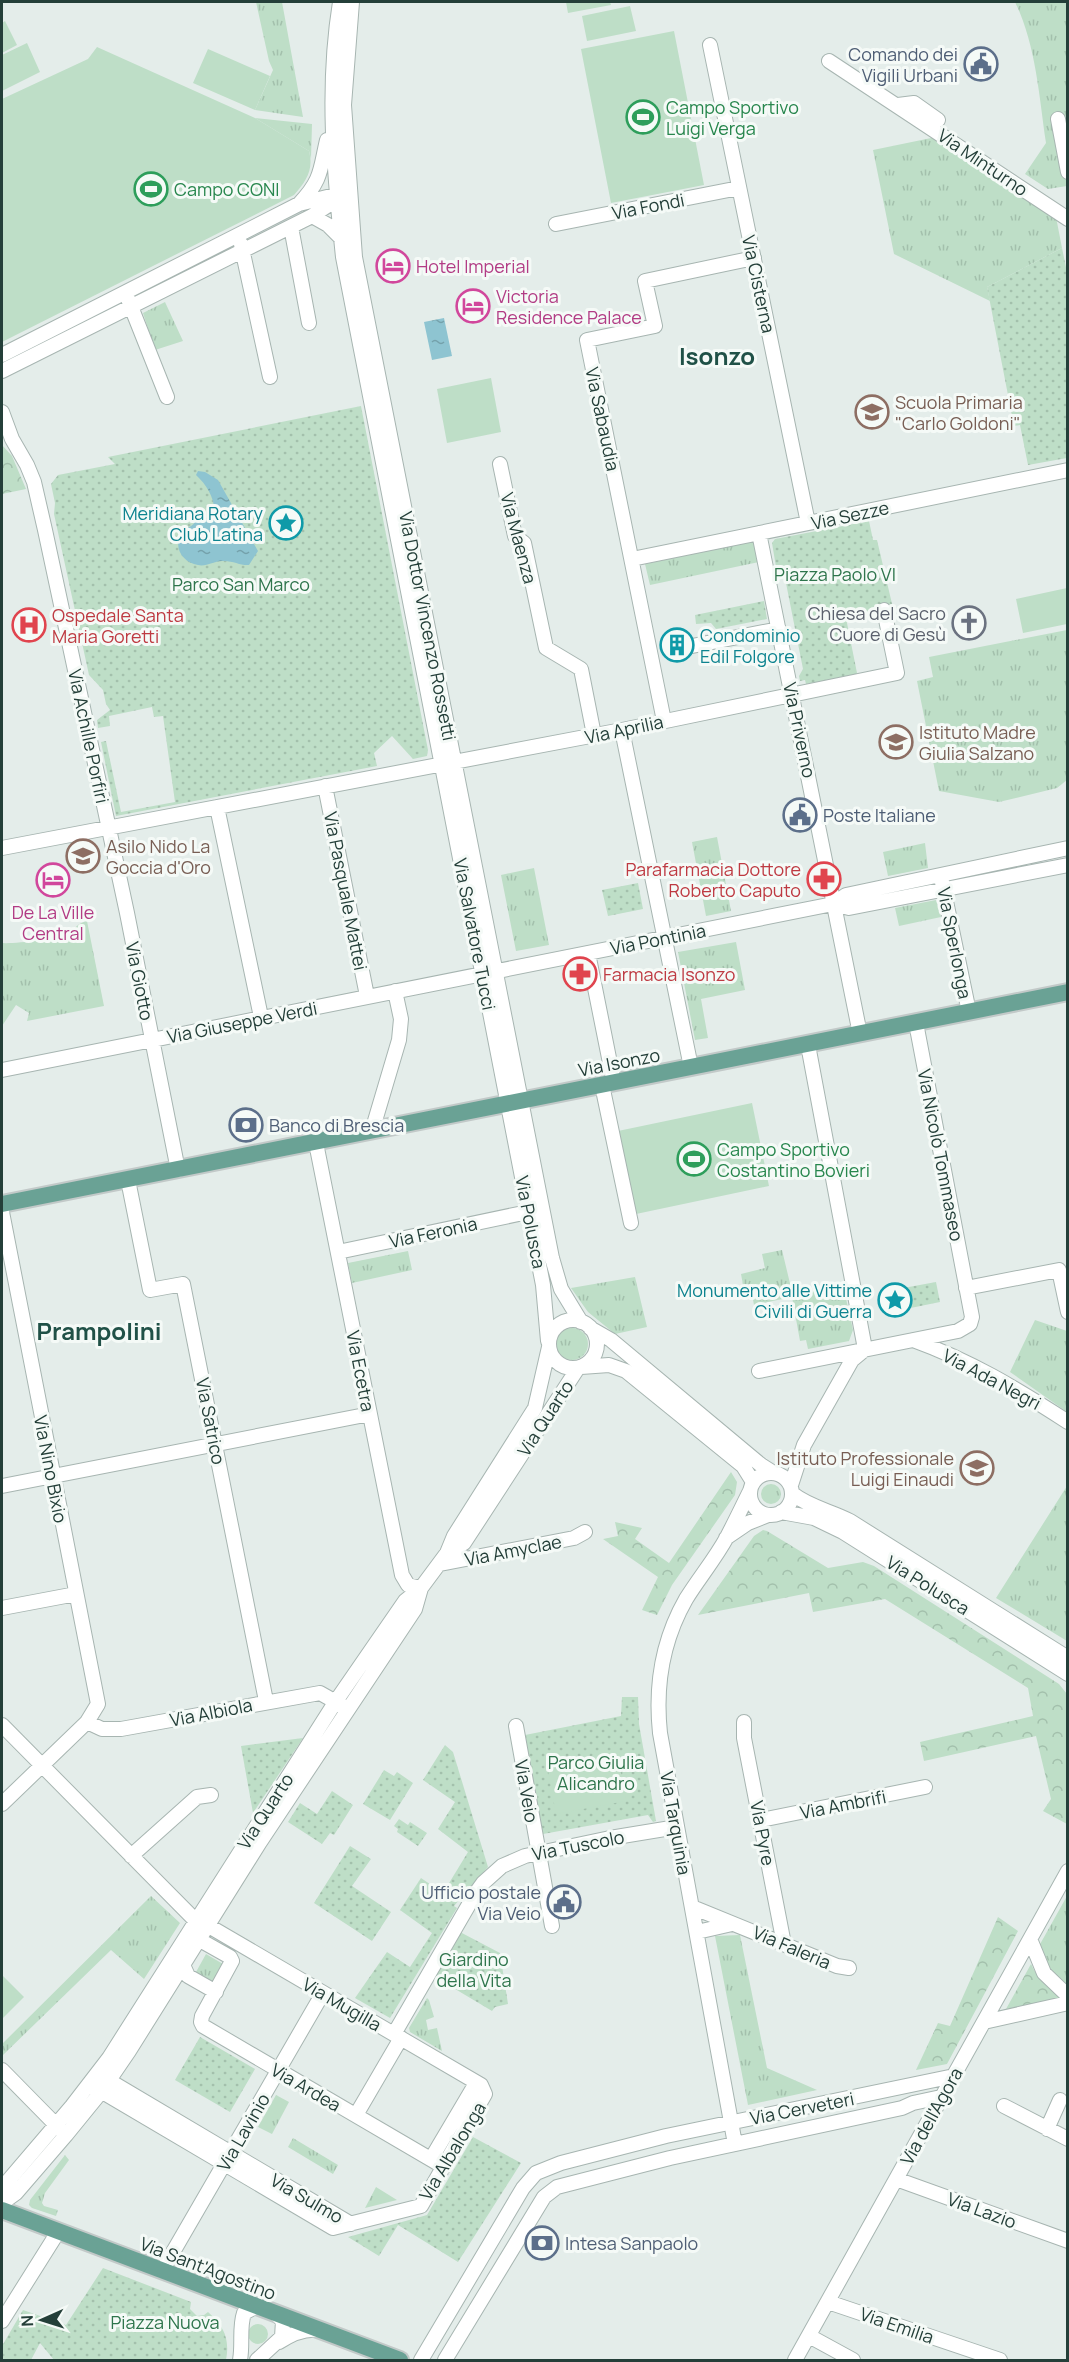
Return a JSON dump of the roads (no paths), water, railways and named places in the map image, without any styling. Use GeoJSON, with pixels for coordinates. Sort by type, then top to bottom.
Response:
{"type":"FeatureCollection","features":[{"type":"Feature","properties":{"kind":"main road","name":"Via Isonzo"},"geometry":{"type":"LineString","coordinates":[[2,1203],[316,1143],[1068,992]]}},
{"type":"Feature","properties":{"kind":"main road","name":"Via Sant'Agostino"},"geometry":{"type":"LineString","coordinates":[[2,2210],[400,2361]]}},
{"type":"Feature","properties":{"kind":"street","name":"Via Dottor Vincenzo Rossetti"},"geometry":{"type":"LineString","coordinates":[[340,2],[334,48],[332,123],[448,763]]}},
{"type":"Feature","properties":{"kind":"street","name":"Via Dottor Vincenzo Rossetti"},"geometry":{"type":"LineString","coordinates":[[352,2],[344,105],[341,238],[349,289],[448,763]]}},
{"type":"Feature","properties":{"kind":"street","name":"Via Cisterna"},"geometry":{"type":"LineString","coordinates":[[710,45],[808,523]]}},
{"type":"Feature","properties":{"kind":"street","name":"Via Minturno"},"geometry":{"type":"LineString","coordinates":[[830,61],[1068,219]]}},
{"type":"Feature","properties":{"kind":"street","name":"Via Minturno"},"geometry":{"type":"LineString","coordinates":[[898,105],[914,104],[1068,209]]}},
{"type":"Feature","properties":{"kind":"street"},"geometry":{"type":"LineString","coordinates":[[1058,119],[1068,172]]}},
{"type":"Feature","properties":{"kind":"street"},"geometry":{"type":"LineString","coordinates":[[299,204],[309,195],[320,177],[332,123]]}},
{"type":"Feature","properties":{"kind":"street","name":"Via Fondi"},"geometry":{"type":"LineString","coordinates":[[556,224],[740,188]]}},
{"type":"Feature","properties":{"kind":"street"},"geometry":{"type":"LineString","coordinates":[[2,355],[299,204],[343,193]]}},
{"type":"Feature","properties":{"kind":"street"},"geometry":{"type":"LineString","coordinates":[[2,371],[291,227],[312,216],[343,193]]}},
{"type":"Feature","properties":{"kind":"street"},"geometry":{"type":"LineString","coordinates":[[312,216],[328,225],[341,238]]}},
{"type":"Feature","properties":{"kind":"street"},"geometry":{"type":"LineString","coordinates":[[291,227],[309,323]]}},
{"type":"Feature","properties":{"kind":"street"},"geometry":{"type":"LineString","coordinates":[[237,235],[244,251],[270,377]]}},
{"type":"Feature","properties":{"kind":"street","name":"Via Sabaudia"},"geometry":{"type":"LineString","coordinates":[[664,721],[587,340],[655,327],[645,281],[754,258]]}},
{"type":"Feature","properties":{"kind":"street"},"geometry":{"type":"LineString","coordinates":[[125,293],[133,307],[167,397]]}},
{"type":"Feature","properties":{"kind":"street","name":"Via Achille Porfiri"},"geometry":{"type":"LineString","coordinates":[[2,412],[12,439],[27,465],[36,491],[108,827]]}},
{"type":"Feature","properties":{"kind":"street","name":"Via Achille Porfiri"},"geometry":{"type":"LineString","coordinates":[[2,429],[12,439]]}},
{"type":"Feature","properties":{"kind":"street","name":"Via Maenza"},"geometry":{"type":"LineString","coordinates":[[500,464],[515,536],[524,543],[546,648],[580,669],[594,735]]}},
{"type":"Feature","properties":{"kind":"street","name":"Via Sezze"},"geometry":{"type":"LineString","coordinates":[[632,559],[1068,470]]}},
{"type":"Feature","properties":{"kind":"street","name":"Via Priverno"},"geometry":{"type":"LineString","coordinates":[[759,532],[860,1034]]}},
{"type":"Feature","properties":{"kind":"street"},"geometry":{"type":"LineString","coordinates":[[793,693],[897,673],[884,610]]}},
{"type":"Feature","properties":{"kind":"street"},"geometry":{"type":"LineString","coordinates":[[687,647],[779,629]]}},
{"type":"Feature","properties":{"kind":"street"},"geometry":{"type":"LineString","coordinates":[[652,655],[666,652]]}},
{"type":"Feature","properties":{"kind":"street","name":"Via Aprilia"},"geometry":{"type":"LineString","coordinates":[[2,848],[622,730],[793,693]]}},
{"type":"Feature","properties":{"kind":"street"},"geometry":{"type":"LineString","coordinates":[[622,730],[691,1067]]}},
{"type":"Feature","properties":{"kind":"street","name":"Via Salvatore Tucci"},"geometry":{"type":"LineString","coordinates":[[448,763],[514,1102]]}},
{"type":"Feature","properties":{"kind":"street","name":"Via Pasquale Mattei"},"geometry":{"type":"LineString","coordinates":[[325,786],[367,996]]}},
{"type":"Feature","properties":{"kind":"street"},"geometry":{"type":"LineString","coordinates":[[217,807],[261,1017]]}},
{"type":"Feature","properties":{"kind":"street","name":"Via Giotto"},"geometry":{"type":"LineString","coordinates":[[108,827],[178,1170]]}},
{"type":"Feature","properties":{"kind":"street","name":"Via Pontinia"},"geometry":{"type":"LineString","coordinates":[[489,972],[833,904],[846,895],[1068,848]]}},
{"type":"Feature","properties":{"kind":"street","name":"Via Pontinia"},"geometry":{"type":"LineString","coordinates":[[833,904],[849,908],[1068,865]]}},
{"type":"Feature","properties":{"kind":"street","name":"Via Sperlonga"},"geometry":{"type":"LineString","coordinates":[[941,874],[969,1012]]}},
{"type":"Feature","properties":{"kind":"street"},"geometry":{"type":"LineString","coordinates":[[588,953],[631,1223]]}},
{"type":"Feature","properties":{"kind":"street","name":"Via Giuseppe Verdi"},"geometry":{"type":"LineString","coordinates":[[2,1070],[489,972]]}},
{"type":"Feature","properties":{"kind":"street"},"geometry":{"type":"LineString","coordinates":[[372,1131],[399,1040],[401,1019],[395,991]]}},
{"type":"Feature","properties":{"kind":"street","name":"Via Nicolò Tommaseo"},"geometry":{"type":"LineString","coordinates":[[916,1023],[972,1317],[970,1324]]}},
{"type":"Feature","properties":{"kind":"street"},"geometry":{"type":"LineString","coordinates":[[808,1045],[866,1349]]}},
{"type":"Feature","properties":{"kind":"street","name":"Via Polusca"},"geometry":{"type":"LineString","coordinates":[[514,1102],[528,1212],[543,1285],[548,1344]]}},
{"type":"Feature","properties":{"kind":"street","name":"Via Polusca"},"geometry":{"type":"LineString","coordinates":[[514,1102],[556,1276],[564,1295],[586,1325],[611,1340],[761,1465],[783,1476],[801,1501],[850,1521],[1068,1658]]}},
{"type":"Feature","properties":{"kind":"street","name":"Via Ecetra"},"geometry":{"type":"LineString","coordinates":[[316,1143],[402,1575],[408,1585],[422,1588]]}},
{"type":"Feature","properties":{"kind":"street","name":"Via Satrico"},"geometry":{"type":"LineString","coordinates":[[128,1180],[150,1290],[183,1284],[266,1701]]}},
{"type":"Feature","properties":{"kind":"street","name":"Via Nino Bixio"},"geometry":{"type":"LineString","coordinates":[[2,1212],[98,1704],[87,1722]]}},
{"type":"Feature","properties":{"kind":"street","name":"Via Feronia"},"geometry":{"type":"LineString","coordinates":[[338,1252],[528,1212]]}},
{"type":"Feature","properties":{"kind":"street"},"geometry":{"type":"LineString","coordinates":[[966,1288],[1059,1270],[1068,1312]]}},
{"type":"Feature","properties":{"kind":"street"},"geometry":{"type":"LineString","coordinates":[[580,1368],[593,1358],[596,1350],[595,1335],[586,1325],[574,1320],[560,1323],[555,1328],[548,1344],[550,1355],[562,1366],[580,1368],[609,1365],[627,1371],[743,1466],[751,1487],[750,1498],[756,1509],[775,1514],[791,1502],[792,1489],[804,1445],[852,1360],[866,1349]]}},
{"type":"Feature","properties":{"kind":"street"},"geometry":{"type":"LineString","coordinates":[[759,1371],[958,1331],[970,1324]]}},
{"type":"Feature","properties":{"kind":"street"},"geometry":{"type":"LineString","coordinates":[[953,1355],[970,1324]]}},
{"type":"Feature","properties":{"kind":"street","name":"Via Ada Negri"},"geometry":{"type":"LineString","coordinates":[[913,1340],[953,1355],[1022,1392],[1068,1422]]}},
{"type":"Feature","properties":{"kind":"street","name":"Via Quarto"},"geometry":{"type":"LineString","coordinates":[[99,2082],[129,2027],[201,1922],[342,1705],[415,1609],[422,1588],[444,1558],[454,1536],[535,1408],[548,1344]]}},
{"type":"Feature","properties":{"kind":"street","name":"Via Quarto"},"geometry":{"type":"LineString","coordinates":[[444,1558],[464,1543],[580,1368]]}},
{"type":"Feature","properties":{"kind":"street"},"geometry":{"type":"LineString","coordinates":[[2,1486],[370,1414]]}},
{"type":"Feature","properties":{"kind":"street"},"geometry":{"type":"LineString","coordinates":[[751,1487],[761,1474],[775,1473],[804,1445]]}},
{"type":"Feature","properties":{"kind":"street","name":"Via Tarquinia"},"geometry":{"type":"LineString","coordinates":[[731,2122],[660,1733],[659,1676],[667,1641],[677,1617],[726,1538],[751,1487]]}},
{"type":"Feature","properties":{"kind":"street","name":"Via Polusca"},"geometry":{"type":"LineString","coordinates":[[775,1514],[814,1518],[843,1532],[1068,1674]]}},
{"type":"Feature","properties":{"kind":"street","name":"Via Tarquinia"},"geometry":{"type":"LineString","coordinates":[[726,1538],[748,1523],[775,1514]]}},
{"type":"Feature","properties":{"kind":"street","name":"Via Amyclae"},"geometry":{"type":"LineString","coordinates":[[444,1558],[574,1538],[585,1532]]}},
{"type":"Feature","properties":{"kind":"street"},"geometry":{"type":"LineString","coordinates":[[2,1608],[76,1594]]}},
{"type":"Feature","properties":{"kind":"street","name":"Via Albiola"},"geometry":{"type":"LineString","coordinates":[[87,1722],[102,1729],[121,1729],[320,1693],[342,1705]]}},
{"type":"Feature","properties":{"kind":"street"},"geometry":{"type":"LineString","coordinates":[[2,1804],[87,1722]]}},
{"type":"Feature","properties":{"kind":"street","name":"Via Pyre"},"geometry":{"type":"LineString","coordinates":[[744,1722],[744,1738],[784,1944]]}},
{"type":"Feature","properties":{"kind":"street","name":"Via Mugilla"},"geometry":{"type":"LineString","coordinates":[[2,1725],[131,1856],[201,1922],[476,2083]]}},
{"type":"Feature","properties":{"kind":"street","name":"Via Veio"},"geometry":{"type":"LineString","coordinates":[[516,1726],[552,1926]]}},
{"type":"Feature","properties":{"kind":"street","name":"Via Ambrifi"},"geometry":{"type":"LineString","coordinates":[[761,1820],[925,1787]]}},
{"type":"Feature","properties":{"kind":"street"},"geometry":{"type":"LineString","coordinates":[[131,1856],[197,1797],[211,1795]]}},
{"type":"Feature","properties":{"kind":"street","name":"Via Tuscolo"},"geometry":{"type":"LineString","coordinates":[[356,2115],[397,2036],[483,1883],[502,1866],[538,1852],[677,1827]]}},
{"type":"Feature","properties":{"kind":"street","name":"Via dell'Agora"},"geometry":{"type":"LineString","coordinates":[[795,2361],[1068,1871]]}},
{"type":"Feature","properties":{"kind":"street","name":"Via Faleria"},"geometry":{"type":"LineString","coordinates":[[692,1907],[837,1966],[849,1968]]}},
{"type":"Feature","properties":{"kind":"street"},"geometry":{"type":"LineString","coordinates":[[198,1939],[201,1922]]}},
{"type":"Feature","properties":{"kind":"street","name":"Via Faleria"},"geometry":{"type":"LineString","coordinates":[[697,1932],[734,1923]]}},
{"type":"Feature","properties":{"kind":"street","name":"Via Quarto"},"geometry":{"type":"LineString","coordinates":[[2,2203],[16,2193],[99,2082],[183,1965],[198,1939]]}},
{"type":"Feature","properties":{"kind":"street","name":"Via Ardea"},"geometry":{"type":"LineString","coordinates":[[198,1939],[232,1959],[232,1964],[202,2016],[201,2024],[444,2167]]}},
{"type":"Feature","properties":{"kind":"street"},"geometry":{"type":"LineString","coordinates":[[1030,1939],[1044,1973],[1068,1996]]}},
{"type":"Feature","properties":{"kind":"street"},"geometry":{"type":"LineString","coordinates":[[183,1965],[188,1976],[216,1992]]}},
{"type":"Feature","properties":{"kind":"street","name":"Via Lavinio"},"geometry":{"type":"LineString","coordinates":[[162,2271],[324,1993]]}},
{"type":"Feature","properties":{"kind":"street"},"geometry":{"type":"LineString","coordinates":[[984,2022],[1068,2003]]}},
{"type":"Feature","properties":{"kind":"street"},"geometry":{"type":"LineString","coordinates":[[2,2070],[61,2130]]}},
{"type":"Feature","properties":{"kind":"street","name":"Via Cerveteri"},"geometry":{"type":"LineString","coordinates":[[421,2361],[523,2188],[536,2173],[561,2163],[666,2136],[954,2076]]}},
{"type":"Feature","properties":{"kind":"street","name":"Via Sulmo"},"geometry":{"type":"LineString","coordinates":[[99,2082],[227,2159],[351,2224]]}},
{"type":"Feature","properties":{"kind":"street","name":"Via Albalonga"},"geometry":{"type":"LineString","coordinates":[[351,2224],[421,2206],[484,2097],[484,2088],[476,2083],[431,2159]]}},
{"type":"Feature","properties":{"kind":"street","name":"Via Cerveteri"},"geometry":{"type":"LineString","coordinates":[[873,2094],[876,2113]]}},
{"type":"Feature","properties":{"kind":"street","name":"Via Cerveteri"},"geometry":{"type":"LineString","coordinates":[[445,2361],[544,2197],[550,2191],[568,2184],[670,2158],[902,2108],[913,2103],[941,2097]]}},
{"type":"Feature","properties":{"kind":"street"},"geometry":{"type":"LineString","coordinates":[[1047,2129],[1060,2100]]}},
{"type":"Feature","properties":{"kind":"street"},"geometry":{"type":"LineString","coordinates":[[1004,2106],[1068,2139]]}},
{"type":"Feature","properties":{"kind":"street"},"geometry":{"type":"LineString","coordinates":[[902,2108],[918,2116],[922,2122],[920,2136]]}},
{"type":"Feature","properties":{"kind":"street","name":"Via Cerveteri"},"geometry":{"type":"LineString","coordinates":[[731,2122],[735,2144]]}},
{"type":"Feature","properties":{"kind":"street","name":"Via Quarto"},"geometry":{"type":"LineString","coordinates":[[2,2188],[61,2130]]}},
{"type":"Feature","properties":{"kind":"street"},"geometry":{"type":"LineString","coordinates":[[666,2136],[670,2158]]}},
{"type":"Feature","properties":{"kind":"street","name":"Via Lazio"},"geometry":{"type":"LineString","coordinates":[[896,2179],[1068,2241]]}},
{"type":"Feature","properties":{"kind":"street"},"geometry":{"type":"LineString","coordinates":[[2,2321],[57,2232]]}},
{"type":"Feature","properties":{"kind":"street"},"geometry":{"type":"LineString","coordinates":[[464,2287],[483,2298]]}},
{"type":"Feature","properties":{"kind":"street"},"geometry":{"type":"LineString","coordinates":[[224,2295],[235,2307],[241,2324],[240,2361]]}},
{"type":"Feature","properties":{"kind":"street","name":"Via Emilia"},"geometry":{"type":"LineString","coordinates":[[828,2302],[1000,2361]]}},
{"type":"Feature","properties":{"kind":"street"},"geometry":{"type":"LineString","coordinates":[[241,2324],[244,2313],[255,2307]]}},
{"type":"Feature","properties":{"kind":"street"},"geometry":{"type":"LineString","coordinates":[[277,2315],[283,2324],[283,2334],[279,2342]]}},
{"type":"Feature","properties":{"kind":"street"},"geometry":{"type":"LineString","coordinates":[[257,2361],[279,2342],[299,2332],[320,2331]]}},
{"type":"Feature","properties":{"kind":"street"},"geometry":{"type":"LineString","coordinates":[[809,2336],[853,2361]]}},
{"type":"Feature","properties":{"kind":"water"},"geometry":{"type":"Polygon","coordinates":[[[444,318],[452,356],[432,360],[424,322],[444,318]]]}},
{"type":"Feature","properties":{"kind":"water"},"geometry":{"type":"Polygon","coordinates":[[[198,471],[205,472],[218,480],[258,551],[249,565],[219,561],[198,565],[188,561],[181,554],[178,544],[184,531],[195,522],[201,522],[207,518],[213,521],[213,502],[205,485],[196,475],[198,471]]]}},
{"type":"Feature","properties":{"kind":"tunnel"},"geometry":{"type":"LineString","coordinates":[[666,652],[687,647]]}},
{"type":"Feature","properties":{"kind":"place","name":"Comando dei Vigili Urbani"},"geometry":{"type":"Point","coordinates":[981,64]}},
{"type":"Feature","properties":{"kind":"place","name":"Campo Sportivo Luigi Verga"},"geometry":{"type":"Point","coordinates":[643,117]}},
{"type":"Feature","properties":{"kind":"place","name":"Campo CONI"},"geometry":{"type":"Point","coordinates":[151,189]}},
{"type":"Feature","properties":{"kind":"place","name":"Hotel Imperial"},"geometry":{"type":"Point","coordinates":[393,266]}},
{"type":"Feature","properties":{"kind":"place","name":"Victoria Residence Palace"},"geometry":{"type":"Point","coordinates":[473,306]}},
{"type":"Feature","properties":{"kind":"place","name":"Scuola Primaria \"Carlo Goldoni\""},"geometry":{"type":"Point","coordinates":[872,412]}},
{"type":"Feature","properties":{"kind":"place","name":"Meridiana Rotary Club Latina"},"geometry":{"type":"Point","coordinates":[286,523]}},
{"type":"Feature","properties":{"kind":"place","name":"Chiesa del Sacro Cuore di Gesù"},"geometry":{"type":"Point","coordinates":[969,623]}},
{"type":"Feature","properties":{"kind":"place","name":"Ospedale Santa Maria Goretti"},"geometry":{"type":"Point","coordinates":[29,625]}},
{"type":"Feature","properties":{"kind":"place","name":"Condominio Edil Folgore"},"geometry":{"type":"Point","coordinates":[677,645]}},
{"type":"Feature","properties":{"kind":"place","name":"Istituto Madre Giulia Salzano"},"geometry":{"type":"Point","coordinates":[896,742]}},
{"type":"Feature","properties":{"kind":"place","name":"Poste Italiane"},"geometry":{"type":"Point","coordinates":[800,815]}},
{"type":"Feature","properties":{"kind":"place","name":"Asilo Nido La Goccia d'Oro"},"geometry":{"type":"Point","coordinates":[83,856]}},
{"type":"Feature","properties":{"kind":"place","name":"Parafarmacia Dottore Roberto Caputo"},"geometry":{"type":"Point","coordinates":[824,879]}},
{"type":"Feature","properties":{"kind":"place","name":"De La Ville Central"},"geometry":{"type":"Point","coordinates":[53,880]}},
{"type":"Feature","properties":{"kind":"place","name":"Farmacia Isonzo"},"geometry":{"type":"Point","coordinates":[580,974]}},
{"type":"Feature","properties":{"kind":"place","name":"Banco di Brescia"},"geometry":{"type":"Point","coordinates":[246,1125]}},
{"type":"Feature","properties":{"kind":"place","name":"Campo Sportivo Costantino Bovieri"},"geometry":{"type":"Point","coordinates":[694,1159]}},
{"type":"Feature","properties":{"kind":"place","name":"Monumento alle Vittime Civili di Guerra"},"geometry":{"type":"Point","coordinates":[895,1300]}},
{"type":"Feature","properties":{"kind":"place","name":"Istituto Professionale Luigi Einaudi"},"geometry":{"type":"Point","coordinates":[977,1468]}},
{"type":"Feature","properties":{"kind":"place","name":"Ufficio postale Via Veio"},"geometry":{"type":"Point","coordinates":[564,1902]}},
{"type":"Feature","properties":{"kind":"place","name":"Intesa Sanpaolo"},"geometry":{"type":"Point","coordinates":[542,2243]}},
{"type":"Feature","properties":{"kind":"district","name":"Isonzo"},"geometry":{"type":"Point","coordinates":[717,355]}},
{"type":"Feature","properties":{"kind":"district","name":"Prampolini"},"geometry":{"type":"Point","coordinates":[99,1330]}},
{"type":"Feature","properties":{"kind":"park label","name":"Piazza Paolo VI"},"geometry":{"type":"Point","coordinates":[835,574]}},
{"type":"Feature","properties":{"kind":"park label","name":"Parco San Marco"},"geometry":{"type":"Point","coordinates":[241,584]}},
{"type":"Feature","properties":{"kind":"park label","name":"Parco Giulia Alicandro"},"geometry":{"type":"Point","coordinates":[596,1772]}},
{"type":"Feature","properties":{"kind":"park label","name":"Giardino della Vita"},"geometry":{"type":"Point","coordinates":[474,1969]}},
{"type":"Feature","properties":{"kind":"park label","name":"Piazza Nuova"},"geometry":{"type":"Point","coordinates":[165,2322]}}]}
